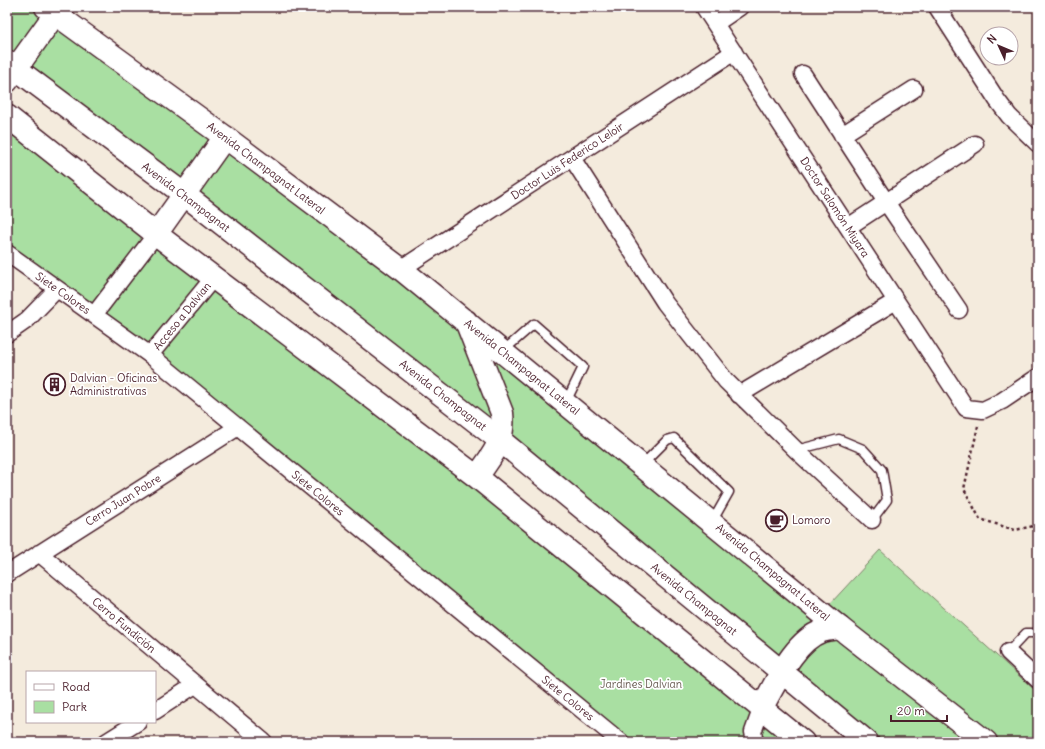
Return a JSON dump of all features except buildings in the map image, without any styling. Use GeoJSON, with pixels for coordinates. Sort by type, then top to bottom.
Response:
{"type":"FeatureCollection","features":[{"type":"Feature","properties":{"kind":"main road"},"geometry":{"type":"LineString","coordinates":[[10,71],[51,10]]}},
{"type":"Feature","properties":{"kind":"main road","name":"Avenida Champagnat Lateral"},"geometry":{"type":"LineString","coordinates":[[51,10],[225,137],[401,269],[840,628],[986,742]]}},
{"type":"Feature","properties":{"kind":"main road","name":"Avenida Champagnat"},"geometry":{"type":"LineString","coordinates":[[10,71],[185,195],[501,441],[867,742]]}},
{"type":"Feature","properties":{"kind":"main road"},"geometry":{"type":"LineString","coordinates":[[7,116],[156,234],[477,477],[762,707],[803,742]]}},
{"type":"Feature","properties":{"kind":"main road"},"geometry":{"type":"LineString","coordinates":[[156,234],[225,137]]}},
{"type":"Feature","properties":{"kind":"main road"},"geometry":{"type":"LineString","coordinates":[[466,321],[502,413],[503,426],[501,441],[477,477]]}},
{"type":"Feature","properties":{"kind":"main road"},"geometry":{"type":"LineString","coordinates":[[762,707],[782,672],[797,650],[807,640],[821,631],[840,628]]}},
{"type":"Feature","properties":{"kind":"street","name":"Doctor Salomón Miyara"},"geometry":{"type":"LineString","coordinates":[[704,7],[966,408],[983,410]]}},
{"type":"Feature","properties":{"kind":"street"},"geometry":{"type":"LineString","coordinates":[[715,24],[740,7]]}},
{"type":"Feature","properties":{"kind":"street"},"geometry":{"type":"LineString","coordinates":[[937,7],[996,100],[1038,144]]}},
{"type":"Feature","properties":{"kind":"street","name":"Doctor Luis Federico Leloir"},"geometry":{"type":"LineString","coordinates":[[401,269],[734,52]]}},
{"type":"Feature","properties":{"kind":"street"},"geometry":{"type":"LineString","coordinates":[[803,74],[886,202],[959,310]]}},
{"type":"Feature","properties":{"kind":"street"},"geometry":{"type":"LineString","coordinates":[[842,135],[914,89]]}},
{"type":"Feature","properties":{"kind":"street"},"geometry":{"type":"LineString","coordinates":[[848,227],[975,144]]}},
{"type":"Feature","properties":{"kind":"street"},"geometry":{"type":"LineString","coordinates":[[572,158],[665,303],[726,381],[796,450],[872,520]]}},
{"type":"Feature","properties":{"kind":"street"},"geometry":{"type":"LineString","coordinates":[[94,315],[156,234]]}},
{"type":"Feature","properties":{"kind":"street","name":"Siete Colores"},"geometry":{"type":"LineString","coordinates":[[7,253],[150,355],[621,742]]}},
{"type":"Feature","properties":{"kind":"street","name":"Acceso a Dalvian"},"geometry":{"type":"LineString","coordinates":[[150,355],[214,277]]}},
{"type":"Feature","properties":{"kind":"street"},"geometry":{"type":"LineString","coordinates":[[7,334],[27,320],[57,289]]}},
{"type":"Feature","properties":{"kind":"street"},"geometry":{"type":"LineString","coordinates":[[739,395],[896,301]]}},
{"type":"Feature","properties":{"kind":"street"},"geometry":{"type":"LineString","coordinates":[[983,410],[1002,401],[1038,377]]}},
{"type":"Feature","properties":{"kind":"street","name":"Cerro Juan Pobre"},"geometry":{"type":"LineString","coordinates":[[7,574],[238,427]]}},
{"type":"Feature","properties":{"kind":"street","name":"Cerro Fundición"},"geometry":{"type":"LineString","coordinates":[[39,554],[264,742]]}},
{"type":"Feature","properties":{"kind":"street"},"geometry":{"type":"LineString","coordinates":[[1008,652],[1038,680]]}},
{"type":"Feature","properties":{"kind":"street"},"geometry":{"type":"LineString","coordinates":[[156,710],[195,685]]}},
{"type":"Feature","properties":{"kind":"street"},"geometry":{"type":"LineString","coordinates":[[754,742],[754,732],[762,707]]}},
{"type":"Feature","properties":{"kind":"street"},"geometry":{"type":"LineString","coordinates":[[106,742],[136,723]]}},
{"type":"Feature","properties":{"kind":"lane"},"geometry":{"type":"LineString","coordinates":[[503,351],[534,324],[583,367],[566,403]]}},
{"type":"Feature","properties":{"kind":"lane"},"geometry":{"type":"LineString","coordinates":[[642,465],[667,440],[674,438],[729,492],[712,522]]}},
{"type":"Feature","properties":{"kind":"lane"},"geometry":{"type":"LineString","coordinates":[[796,450],[839,439],[863,450],[882,470],[887,500],[872,520]]}},
{"type":"Feature","properties":{"kind":"lane"},"geometry":{"type":"LineString","coordinates":[[1008,652],[1026,633],[1038,633]]}},
{"type":"Feature","properties":{"kind":"path"},"geometry":{"type":"LineString","coordinates":[[983,410],[968,463],[964,489],[980,519],[1015,530],[1038,525]]}},
{"type":"Feature","properties":{"kind":"green space"},"geometry":{"type":"Polygon","coordinates":[[[7,7],[35,7],[457,321],[818,617],[880,550],[1038,693],[1038,742],[884,742],[587,500],[7,54],[7,7]]]}},
{"type":"Feature","properties":{"kind":"green space","name":"Jardines Dalvian"},"geometry":{"type":"Polygon","coordinates":[[[7,116],[803,742],[621,742],[238,427],[7,253],[7,116]]]}},
{"type":"Feature","properties":{"kind":"place","name":"Dalvian - Oficinas Administrativas"},"geometry":{"type":"Point","coordinates":[54,384]}},
{"type":"Feature","properties":{"kind":"place","name":"Lomoro"},"geometry":{"type":"Point","coordinates":[777,520]}}]}
